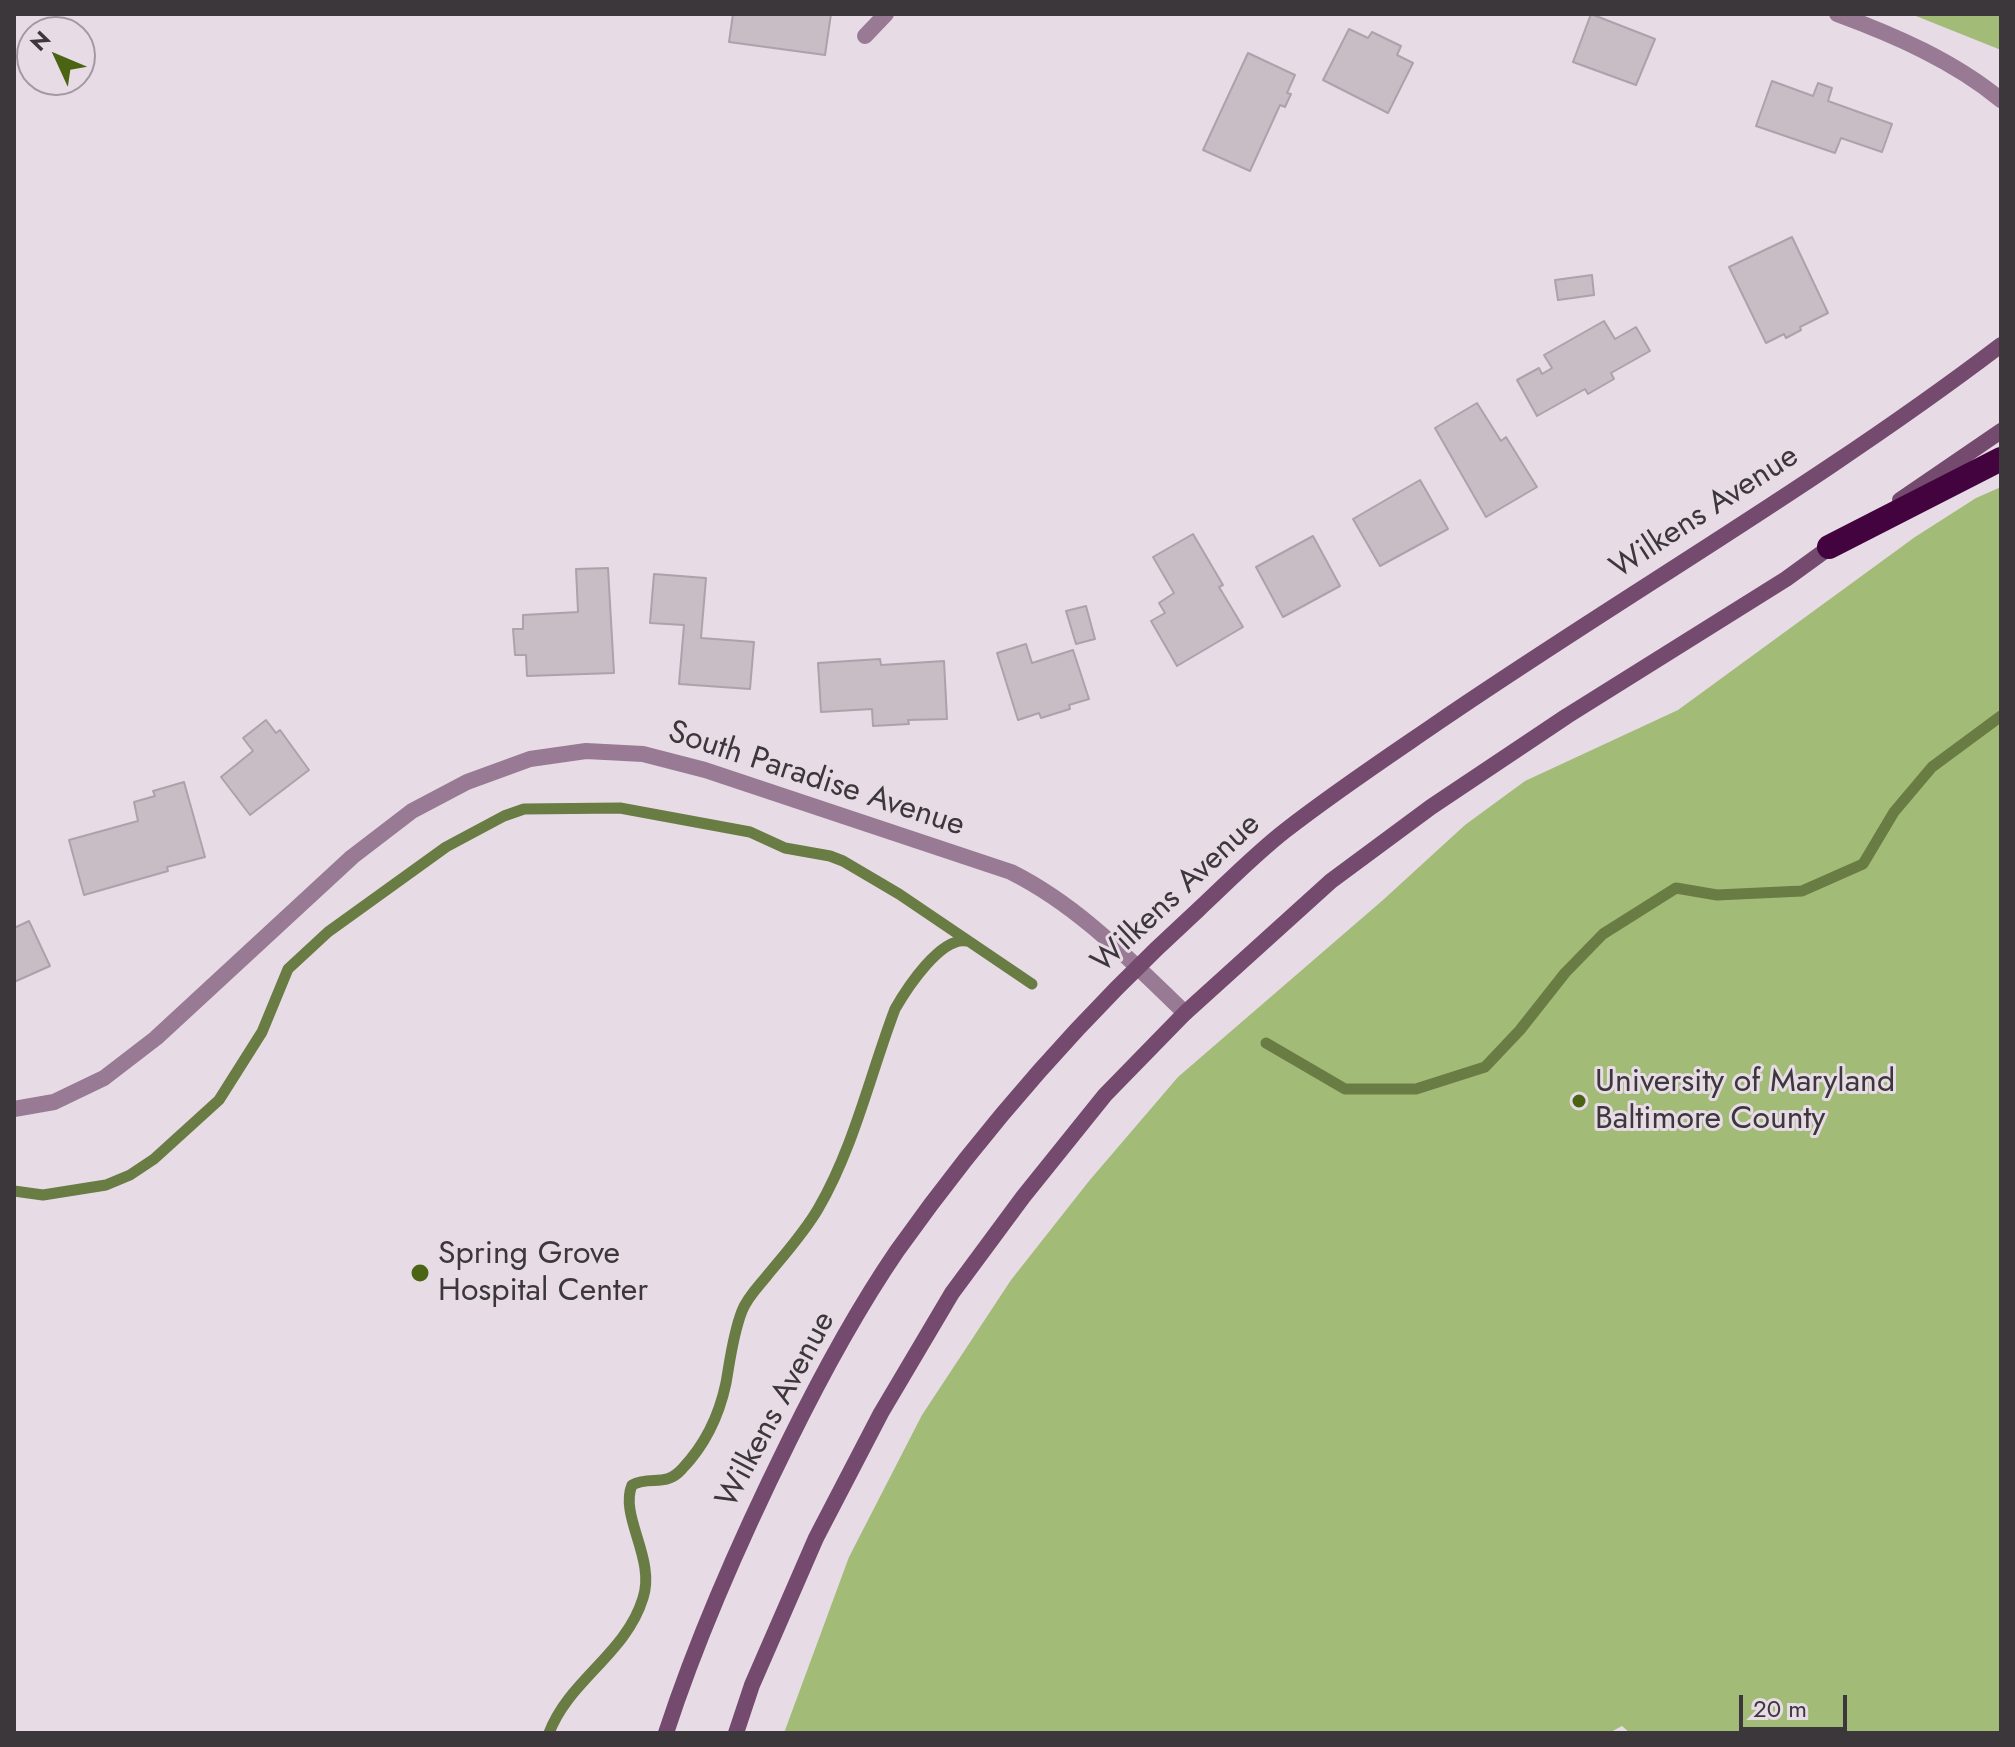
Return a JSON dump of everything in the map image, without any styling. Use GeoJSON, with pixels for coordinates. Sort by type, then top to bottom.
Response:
{"type":"FeatureCollection","features":[{"type":"Feature","properties":{"kind":"highway"},"geometry":{"type":"LineString","coordinates":[[1829,547],[2001,459]]}},
{"type":"Feature","properties":{"kind":"main road","name":"Wilkens Avenue"},"geometry":{"type":"LineString","coordinates":[[666,1733],[689,1661],[755,1509],[821,1376],[895,1254],[969,1156],[1045,1064],[1136,966],[1284,831],[1511,673],[1792,492],[2001,345]]}},
{"type":"Feature","properties":{"kind":"main road"},"geometry":{"type":"LineString","coordinates":[[736,1733],[752,1685],[816,1538],[881,1413],[952,1293],[1023,1197],[1105,1095],[1185,1013],[1331,881],[1431,807],[1567,716],[1786,579],[2001,431]]}},
{"type":"Feature","properties":{"kind":"street"},"geometry":{"type":"LineString","coordinates":[[865,36],[886,14]]}},
{"type":"Feature","properties":{"kind":"street"},"geometry":{"type":"LineString","coordinates":[[1837,14],[1887,32],[1938,59],[2001,100]]}},
{"type":"Feature","properties":{"kind":"street","name":"South Paradise Avenue"},"geometry":{"type":"LineString","coordinates":[[14,1109],[54,1102],[104,1078],[156,1038],[352,857],[412,811],[467,782],[530,759],[586,751],[643,754],[705,770],[1011,872],[1043,888],[1076,911],[1185,1013]]}},
{"type":"Feature","properties":{"kind":"green space"},"geometry":{"type":"Polygon","coordinates":[[[1911,14],[2001,14],[2001,50],[1911,14]]]}},
{"type":"Feature","properties":{"kind":"green space","name":"University of Maryland Baltimore County"},"geometry":{"type":"Polygon","coordinates":[[[2001,487],[2001,1733],[1630,1733],[1622,1726],[1609,1733],[784,1733],[849,1557],[922,1415],[1011,1280],[1089,1181],[1178,1077],[1465,825],[1525,781],[1678,710],[1915,537],[1976,498],[2001,487]]]}},
{"type":"Feature","properties":{"kind":"building"},"geometry":{"type":"Polygon","coordinates":[[[733,14],[831,14],[825,55],[729,42],[733,14]]]}},
{"type":"Feature","properties":{"kind":"building"},"geometry":{"type":"Polygon","coordinates":[[[1591,14],[1655,39],[1636,85],[1573,62],[1591,14]]]}},
{"type":"Feature","properties":{"kind":"building"},"geometry":{"type":"Polygon","coordinates":[[[1349,29],[1368,38],[1372,32],[1401,46],[1397,55],[1413,63],[1388,113],[1323,80],[1349,29]]]}},
{"type":"Feature","properties":{"kind":"building"},"geometry":{"type":"Polygon","coordinates":[[[1248,53],[1295,75],[1285,107],[1280,105],[1250,171],[1203,150],[1248,53]]]}},
{"type":"Feature","properties":{"kind":"building"},"geometry":{"type":"Polygon","coordinates":[[[1772,81],[1813,96],[1818,83],[1832,88],[1828,101],[1892,124],[1882,152],[1841,138],[1835,153],[1756,126],[1772,81]]]}},
{"type":"Feature","properties":{"kind":"building"},"geometry":{"type":"Polygon","coordinates":[[[1792,237],[1828,313],[1786,338],[1784,334],[1766,343],[1729,267],[1792,237]]]}},
{"type":"Feature","properties":{"kind":"building"},"geometry":{"type":"Polygon","coordinates":[[[1592,275],[1594,295],[1558,300],[1555,280],[1592,275]]]}},
{"type":"Feature","properties":{"kind":"building"},"geometry":{"type":"Polygon","coordinates":[[[1604,321],[1615,339],[1636,327],[1650,351],[1611,373],[1614,379],[1588,394],[1585,389],[1537,416],[1517,380],[1539,368],[1542,374],[1552,368],[1544,355],[1604,321]]]}},
{"type":"Feature","properties":{"kind":"building"},"geometry":{"type":"Polygon","coordinates":[[[1477,403],[1501,441],[1506,437],[1537,487],[1486,517],[1435,428],[1477,403]]]}},
{"type":"Feature","properties":{"kind":"building"},"geometry":{"type":"Polygon","coordinates":[[[1420,480],[1448,529],[1380,566],[1353,519],[1420,480]]]}},
{"type":"Feature","properties":{"kind":"building"},"geometry":{"type":"Polygon","coordinates":[[[1193,534],[1243,627],[1177,666],[1151,621],[1165,613],[1159,603],[1174,593],[1153,557],[1193,534]]]}},
{"type":"Feature","properties":{"kind":"building"},"geometry":{"type":"Polygon","coordinates":[[[1313,536],[1340,586],[1283,617],[1256,567],[1313,536]]]}},
{"type":"Feature","properties":{"kind":"building"},"geometry":{"type":"Polygon","coordinates":[[[608,568],[614,673],[527,676],[526,655],[515,655],[513,629],[523,629],[523,615],[578,612],[576,569],[608,568]]]}},
{"type":"Feature","properties":{"kind":"building"},"geometry":{"type":"Polygon","coordinates":[[[654,574],[706,578],[701,638],[754,642],[750,689],[679,684],[684,625],[650,623],[654,574]]]}},
{"type":"Feature","properties":{"kind":"building"},"geometry":{"type":"Polygon","coordinates":[[[1086,606],[1095,639],[1076,644],[1066,611],[1086,606]]]}},
{"type":"Feature","properties":{"kind":"building"},"geometry":{"type":"Polygon","coordinates":[[[1026,644],[1032,663],[1073,650],[1089,699],[1041,718],[1039,713],[1018,720],[997,653],[1026,644]]]}},
{"type":"Feature","properties":{"kind":"building"},"geometry":{"type":"Polygon","coordinates":[[[880,659],[881,665],[944,661],[947,719],[908,720],[909,724],[873,726],[872,709],[821,712],[818,663],[880,659]]]}},
{"type":"Feature","properties":{"kind":"building"},"geometry":{"type":"Polygon","coordinates":[[[266,720],[276,733],[280,730],[309,770],[250,815],[221,777],[253,751],[243,738],[266,720]]]}},
{"type":"Feature","properties":{"kind":"building"},"geometry":{"type":"Polygon","coordinates":[[[184,782],[205,857],[84,895],[69,840],[138,821],[134,802],[155,796],[153,791],[184,782]]]}},
{"type":"Feature","properties":{"kind":"building"},"geometry":{"type":"Polygon","coordinates":[[[29,921],[50,966],[14,982],[14,928],[29,921]]]}},
{"type":"Feature","properties":{"kind":"waterway"},"geometry":{"type":"LineString","coordinates":[[1266,1043],[1345,1089],[1416,1089],[1485,1067],[1520,1030],[1565,973],[1603,934],[1676,888],[1717,895],[1802,891],[1863,864],[1894,812],[1932,767],[2001,716]]}},
{"type":"Feature","properties":{"kind":"waterway"},"geometry":{"type":"LineString","coordinates":[[14,1191],[43,1195],[106,1185],[130,1175],[154,1159],[219,1100],[262,1032],[288,969],[328,932],[446,847],[504,816],[524,809],[620,808],[750,832],[785,848],[830,856],[899,894],[1032,984]]}},
{"type":"Feature","properties":{"kind":"waterway"},"geometry":{"type":"LineString","coordinates":[[549,1733],[570,1697],[624,1635],[643,1598],[645,1568],[630,1510],[632,1485],[676,1475],[704,1440],[723,1395],[744,1306],[794,1244],[831,1185],[852,1136],[895,1009],[916,977],[936,955],[957,942],[967,941]]}},
{"type":"Feature","properties":{"kind":"place","name":"University of Maryland Baltimore County"},"geometry":{"type":"Point","coordinates":[1579,1101]}},
{"type":"Feature","properties":{"kind":"place","name":"Spring Grove Hospital Center"},"geometry":{"type":"Point","coordinates":[420,1273]}}]}
